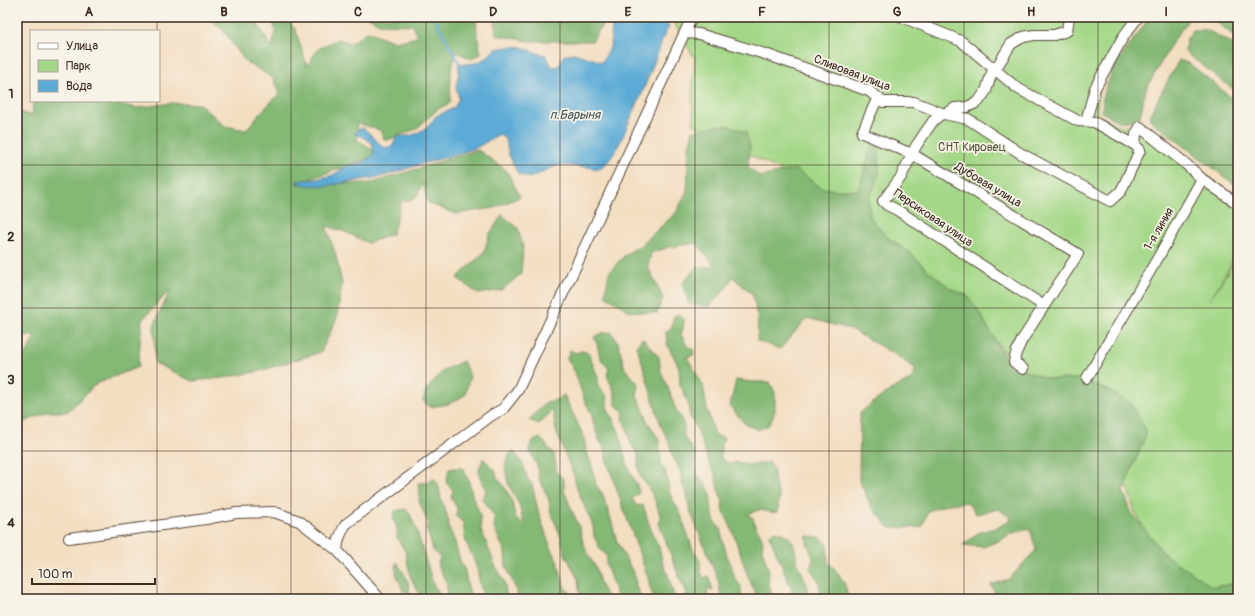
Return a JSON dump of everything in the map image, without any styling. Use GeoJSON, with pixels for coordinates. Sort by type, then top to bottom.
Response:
{"type":"FeatureCollection","features":[{"type":"Feature","properties":{"kind":"street"},"geometry":{"type":"LineString","coordinates":[[337,550],[338,539],[346,524],[492,415],[503,409],[518,390],[692,17]]}},
{"type":"Feature","properties":{"kind":"street"},"geometry":{"type":"LineString","coordinates":[[902,17],[961,41],[1017,88],[1078,121],[1094,122],[1135,144],[1136,134],[1140,127],[1202,179],[1238,204]]}},
{"type":"Feature","properties":{"kind":"street","name":"Персиковая улица"},"geometry":{"type":"LineString","coordinates":[[1044,306],[897,210],[886,205],[883,201],[901,177],[912,154],[933,121],[955,108],[967,107],[978,102],[986,92],[993,69],[998,65],[1011,44],[1023,37],[1034,35],[1054,35],[1067,31],[1069,17]]}},
{"type":"Feature","properties":{"kind":"street"},"geometry":{"type":"LineString","coordinates":[[1086,121],[1095,88],[1123,37],[1138,17]]}},
{"type":"Feature","properties":{"kind":"street","name":"Сливовая улица"},"geometry":{"type":"LineString","coordinates":[[685,33],[699,34],[768,56],[869,92],[883,102],[914,102],[944,114],[968,118],[1020,153],[1110,201],[1121,191],[1140,150],[1135,144]]}},
{"type":"Feature","properties":{"kind":"street","name":"Дубовая улица"},"geometry":{"type":"LineString","coordinates":[[878,98],[862,133],[912,154],[1078,254],[1044,306]]}},
{"type":"Feature","properties":{"kind":"street","name":"1-я линия"},"geometry":{"type":"LineString","coordinates":[[1087,378],[1159,256],[1202,179]]}},
{"type":"Feature","properties":{"kind":"street"},"geometry":{"type":"LineString","coordinates":[[1023,369],[1014,362],[1016,353],[1044,306]]}},
{"type":"Feature","properties":{"kind":"street"},"geometry":{"type":"LineString","coordinates":[[69,538],[206,519],[236,513],[264,511],[274,512],[299,521],[337,550],[380,599]]}},
{"type":"Feature","properties":{"kind":"green space"},"geometry":{"type":"Polygon","coordinates":[[[208,17],[253,17],[272,48],[276,31],[271,17],[285,17],[295,29],[307,66],[318,49],[338,39],[351,43],[368,31],[395,42],[417,37],[413,25],[381,24],[368,17],[476,17],[477,34],[481,54],[471,59],[457,52],[451,70],[450,103],[438,109],[416,129],[385,141],[380,130],[357,123],[357,140],[366,145],[377,155],[296,184],[372,183],[478,150],[507,171],[520,197],[494,208],[456,214],[428,203],[423,184],[415,199],[402,201],[392,234],[368,243],[343,231],[326,226],[336,256],[342,284],[337,318],[321,352],[260,371],[223,378],[192,381],[155,363],[154,325],[171,289],[142,320],[138,367],[96,384],[67,412],[48,412],[24,422],[22,412],[17,412],[17,355],[26,355],[35,336],[17,335],[17,111],[32,116],[33,102],[109,102],[136,108],[172,103],[200,104],[225,126],[246,130],[279,94],[273,78],[246,62],[221,28],[208,17]]]}},
{"type":"Feature","properties":{"kind":"green space"},"geometry":{"type":"Polygon","coordinates":[[[495,17],[604,17],[603,24],[592,41],[529,41],[496,35],[495,17]]]}},
{"type":"Feature","properties":{"kind":"green space","name":"СНТ Кировец"},"geometry":{"type":"Polygon","coordinates":[[[671,17],[1145,17],[1123,45],[1099,89],[1097,114],[1121,127],[1143,123],[1238,201],[1238,251],[1210,300],[1238,255],[1238,590],[1206,594],[1168,571],[1135,512],[1123,473],[1030,384],[987,329],[835,201],[780,170],[726,143],[694,124],[692,94],[695,59],[671,17]]]}},
{"type":"Feature","properties":{"kind":"green space"},"geometry":{"type":"Polygon","coordinates":[[[1150,17],[1190,17],[1172,43],[1146,89],[1140,117],[1129,121],[1116,120],[1102,112],[1103,95],[1115,65],[1150,17]]]}},
{"type":"Feature","properties":{"kind":"green space"},"geometry":{"type":"Polygon","coordinates":[[[1210,17],[1238,17],[1238,39],[1210,17]]]}},
{"type":"Feature","properties":{"kind":"green space"},"geometry":{"type":"Polygon","coordinates":[[[1193,30],[1207,30],[1238,47],[1238,93],[1185,52],[1186,40],[1193,30]]]}},
{"type":"Feature","properties":{"kind":"green space"},"geometry":{"type":"Polygon","coordinates":[[[1179,60],[1190,64],[1238,103],[1238,187],[1150,120],[1151,112],[1179,60]]]}},
{"type":"Feature","properties":{"kind":"green space"},"geometry":{"type":"Polygon","coordinates":[[[720,125],[731,126],[746,132],[750,147],[748,167],[760,177],[795,169],[822,188],[836,190],[858,190],[873,143],[879,149],[879,174],[869,199],[870,217],[887,237],[909,252],[930,272],[950,288],[968,296],[981,315],[1010,366],[1050,379],[1079,379],[1107,390],[1132,404],[1147,432],[1123,491],[1132,513],[1165,555],[1213,587],[1238,583],[1238,599],[998,599],[991,585],[1009,579],[1036,550],[1030,529],[1012,533],[1001,540],[983,547],[963,545],[978,533],[998,527],[1012,519],[999,509],[976,514],[967,502],[949,504],[928,511],[922,527],[890,528],[872,508],[859,480],[860,413],[890,391],[911,380],[916,369],[894,354],[850,329],[807,318],[780,349],[757,341],[758,321],[753,295],[733,277],[720,296],[709,307],[689,304],[682,284],[696,267],[715,267],[697,243],[669,247],[651,253],[648,267],[663,298],[657,313],[629,311],[605,295],[609,272],[626,254],[641,245],[676,213],[687,191],[689,146],[693,131],[720,125]]]}},
{"type":"Feature","properties":{"kind":"green space"},"geometry":{"type":"Polygon","coordinates":[[[502,215],[518,228],[523,247],[521,274],[502,290],[478,294],[457,278],[484,252],[489,235],[502,215]]]}},
{"type":"Feature","properties":{"kind":"green space"},"geometry":{"type":"Polygon","coordinates":[[[679,314],[684,320],[681,334],[687,346],[693,349],[694,355],[687,357],[703,385],[707,409],[715,435],[724,438],[721,444],[721,459],[730,464],[735,462],[752,465],[769,462],[774,470],[774,479],[779,496],[778,512],[760,510],[748,515],[753,518],[755,526],[763,541],[762,549],[769,571],[768,583],[774,599],[758,599],[749,579],[731,527],[722,508],[723,502],[718,489],[715,473],[710,466],[697,429],[690,417],[688,404],[680,386],[679,367],[667,344],[666,332],[671,328],[674,316],[679,314]]]}},
{"type":"Feature","properties":{"kind":"green space"},"geometry":{"type":"Polygon","coordinates":[[[611,332],[618,342],[625,369],[638,383],[637,396],[646,415],[646,419],[659,440],[661,465],[665,469],[670,494],[681,515],[693,550],[700,561],[700,571],[704,578],[709,576],[713,591],[707,589],[708,599],[685,599],[687,592],[681,582],[659,523],[660,515],[655,500],[647,485],[641,478],[638,465],[638,454],[630,443],[628,431],[623,420],[624,412],[615,404],[615,394],[607,375],[609,368],[600,357],[594,337],[602,333],[611,332]]]}},
{"type":"Feature","properties":{"kind":"green space"},"geometry":{"type":"Polygon","coordinates":[[[642,338],[659,357],[661,372],[684,427],[684,437],[696,455],[695,462],[697,472],[711,494],[713,516],[715,522],[722,530],[722,539],[727,556],[735,579],[741,586],[741,599],[725,599],[721,595],[718,580],[689,508],[687,494],[682,483],[680,470],[672,455],[669,442],[661,426],[637,346],[642,338]]]}},
{"type":"Feature","properties":{"kind":"green space"},"geometry":{"type":"Polygon","coordinates":[[[570,350],[577,353],[580,351],[588,352],[598,377],[598,385],[607,397],[607,407],[619,432],[625,458],[639,493],[632,499],[637,506],[643,505],[652,533],[659,547],[662,561],[675,599],[655,599],[651,591],[648,578],[606,459],[606,451],[598,438],[591,413],[584,399],[575,372],[567,358],[570,350]]]}},
{"type":"Feature","properties":{"kind":"green space"},"geometry":{"type":"Polygon","coordinates":[[[463,361],[470,376],[465,395],[449,404],[430,407],[423,401],[426,390],[444,370],[463,361]]]}},
{"type":"Feature","properties":{"kind":"green space"},"geometry":{"type":"Polygon","coordinates":[[[736,380],[770,382],[775,393],[775,411],[769,425],[758,430],[744,423],[730,406],[736,380]]]}},
{"type":"Feature","properties":{"kind":"green space"},"geometry":{"type":"Polygon","coordinates":[[[564,395],[584,437],[586,450],[591,463],[596,485],[602,493],[617,542],[635,576],[636,586],[642,599],[618,599],[606,564],[607,556],[600,549],[594,536],[593,526],[577,489],[574,476],[556,431],[553,410],[539,424],[529,420],[546,402],[556,400],[564,395]]]}},
{"type":"Feature","properties":{"kind":"green space"},"geometry":{"type":"Polygon","coordinates":[[[540,438],[554,454],[557,473],[564,479],[564,491],[579,527],[588,555],[596,568],[600,583],[608,599],[583,599],[579,591],[578,579],[565,554],[561,537],[550,510],[549,500],[538,476],[538,467],[529,450],[533,441],[540,438]]]}},
{"type":"Feature","properties":{"kind":"green space"},"geometry":{"type":"Polygon","coordinates":[[[513,450],[523,464],[527,478],[532,485],[539,514],[549,543],[557,560],[565,588],[573,595],[574,599],[518,599],[517,592],[506,566],[505,552],[494,528],[495,518],[482,499],[486,491],[479,473],[479,468],[483,458],[495,470],[497,478],[504,486],[512,501],[515,516],[524,525],[519,505],[508,483],[505,468],[507,458],[513,450]]]}},
{"type":"Feature","properties":{"kind":"green space"},"geometry":{"type":"Polygon","coordinates":[[[463,468],[469,482],[473,498],[480,514],[481,530],[495,565],[504,581],[507,599],[484,599],[476,566],[466,541],[464,524],[456,516],[457,508],[451,498],[453,490],[446,483],[449,469],[463,468]]]}},
{"type":"Feature","properties":{"kind":"green space"},"geometry":{"type":"Polygon","coordinates":[[[433,478],[438,484],[441,499],[447,515],[449,528],[465,571],[467,584],[472,599],[448,599],[447,596],[447,584],[437,564],[440,558],[432,549],[426,528],[428,523],[419,501],[420,491],[418,483],[427,483],[433,478]]]}},
{"type":"Feature","properties":{"kind":"green space"},"geometry":{"type":"Polygon","coordinates":[[[406,509],[410,514],[417,531],[433,584],[438,591],[439,599],[422,599],[411,578],[405,551],[397,538],[397,528],[393,518],[395,511],[406,509]]]}},
{"type":"Feature","properties":{"kind":"green space"},"geometry":{"type":"Polygon","coordinates":[[[773,531],[786,535],[790,538],[794,546],[798,564],[812,599],[793,599],[791,588],[769,535],[773,531]]]}},
{"type":"Feature","properties":{"kind":"green space"},"geometry":{"type":"Polygon","coordinates":[[[807,536],[820,537],[827,543],[828,562],[842,579],[846,588],[848,599],[823,599],[821,596],[819,581],[811,570],[813,558],[807,543],[807,536]]]}},
{"type":"Feature","properties":{"kind":"green space"},"geometry":{"type":"Polygon","coordinates":[[[397,562],[406,576],[409,593],[403,591],[397,577],[397,562]]]}},
{"type":"Feature","properties":{"kind":"water","name":"п.Барыня"},"geometry":{"type":"Polygon","coordinates":[[[613,17],[664,17],[669,27],[665,33],[644,89],[621,141],[614,154],[600,169],[559,165],[529,178],[518,174],[509,155],[505,139],[499,134],[478,147],[459,154],[384,176],[326,186],[304,185],[296,181],[317,179],[333,175],[347,166],[363,162],[374,154],[372,143],[361,136],[355,135],[357,130],[364,128],[384,148],[393,146],[396,137],[413,135],[427,128],[436,116],[454,108],[459,98],[456,87],[459,63],[470,64],[479,62],[495,49],[505,47],[521,47],[546,55],[552,67],[559,66],[564,55],[574,53],[602,62],[610,48],[613,17]]]}},
{"type":"Feature","properties":{"kind":"waterway"},"geometry":{"type":"LineString","coordinates":[[434,17],[459,63]]}}]}
